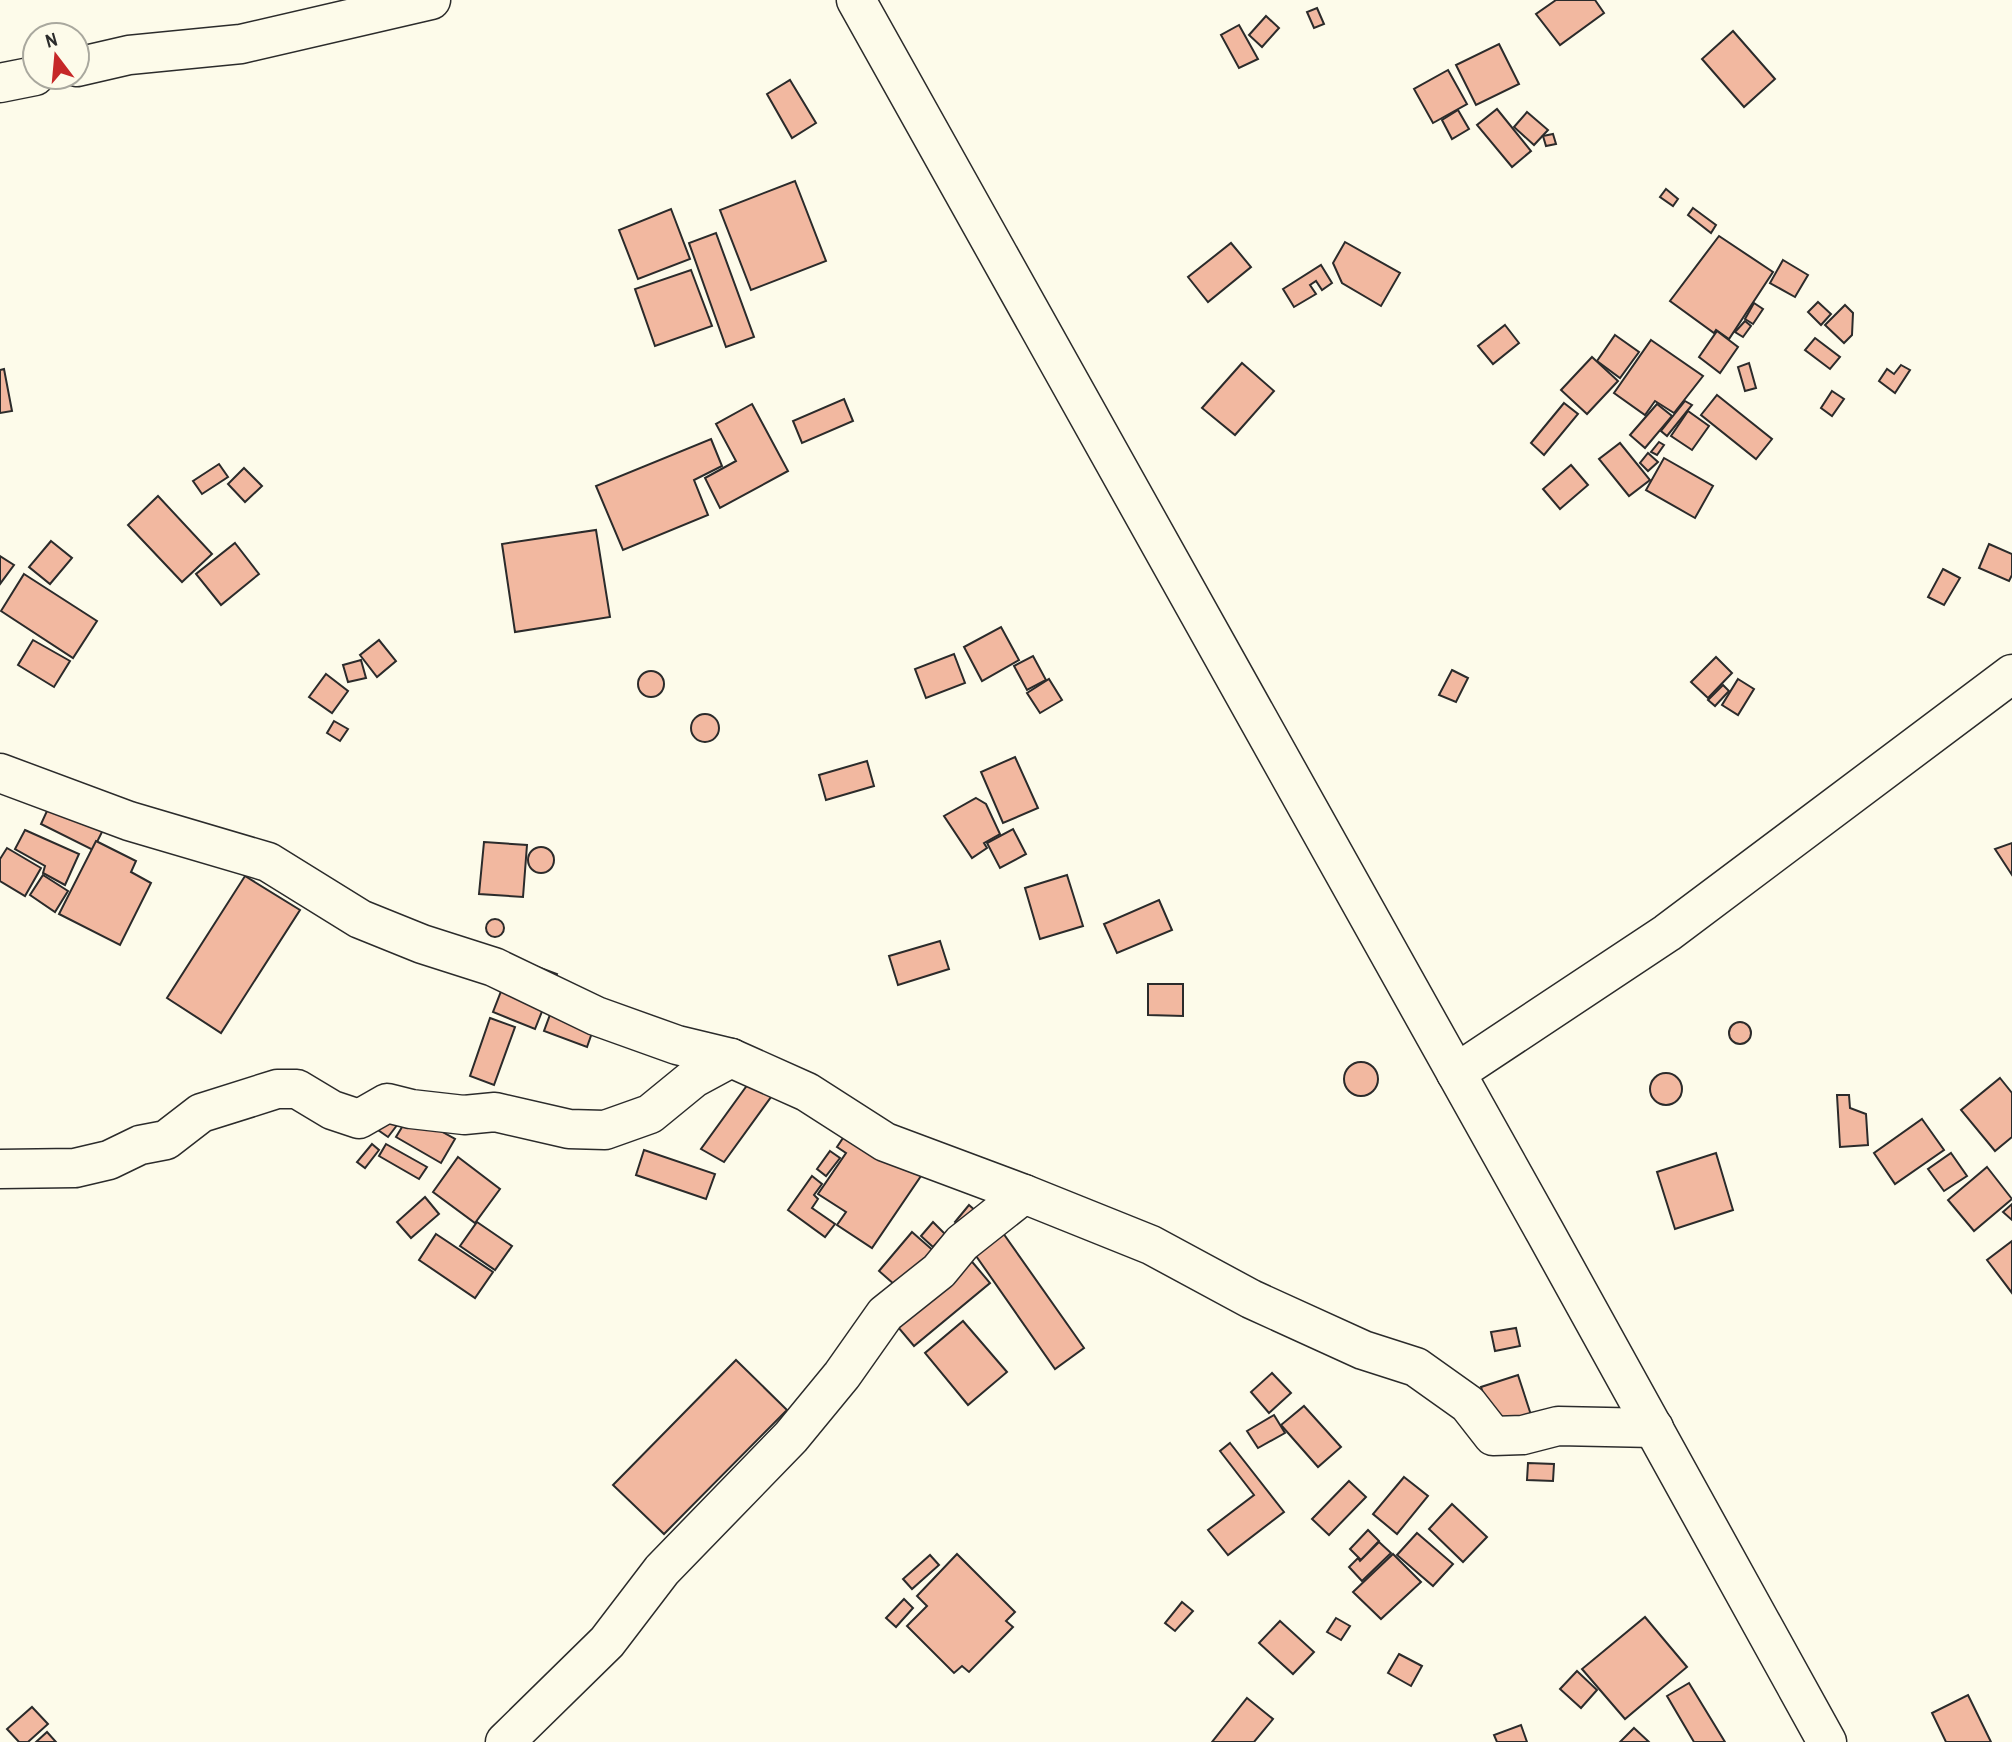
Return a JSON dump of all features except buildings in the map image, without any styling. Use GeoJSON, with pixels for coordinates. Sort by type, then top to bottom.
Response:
{"type":"FeatureCollection","features":[{"type":"Feature","properties":{"kind":"street"},"geometry":{"type":"LineString","coordinates":[[91,64],[129,55],[241,44],[431,0]]}},
{"type":"Feature","properties":{"kind":"street"},"geometry":{"type":"LineString","coordinates":[[856,0],[1654,1428],[1826,1742]]}},
{"type":"Feature","properties":{"kind":"street"},"geometry":{"type":"LineString","coordinates":[[0,83],[21,79]]}},
{"type":"Feature","properties":{"kind":"street"},"geometry":{"type":"LineString","coordinates":[[1456,1073],[1667,933],[2012,674]]}},
{"type":"Feature","properties":{"kind":"street"},"geometry":{"type":"LineString","coordinates":[[2,778],[129,821],[268,862],[360,919],[422,944],[494,967],[596,1016],[677,1045],[731,1058],[807,1092],[885,1142],[1151,1245],[1251,1299],[1363,1350],[1416,1367],[1468,1404],[1493,1436],[1523,1435],[1558,1426],[1654,1428]]}},
{"type":"Feature","properties":{"kind":"street"},"geometry":{"type":"LineString","coordinates":[[0,1169],[75,1168],[109,1160],[140,1145],[166,1140],[201,1114],[276,1089],[297,1089],[332,1110],[359,1119],[387,1103],[411,1109],[464,1115],[495,1112],[569,1129],[605,1130],[650,1114],[694,1078],[731,1058]]}},
{"type":"Feature","properties":{"kind":"street"},"geometry":{"type":"LineString","coordinates":[[505,1742],[607,1642],[662,1570],[791,1437],[842,1375],[885,1314],[939,1271],[970,1236],[1024,1194]]}}]}
